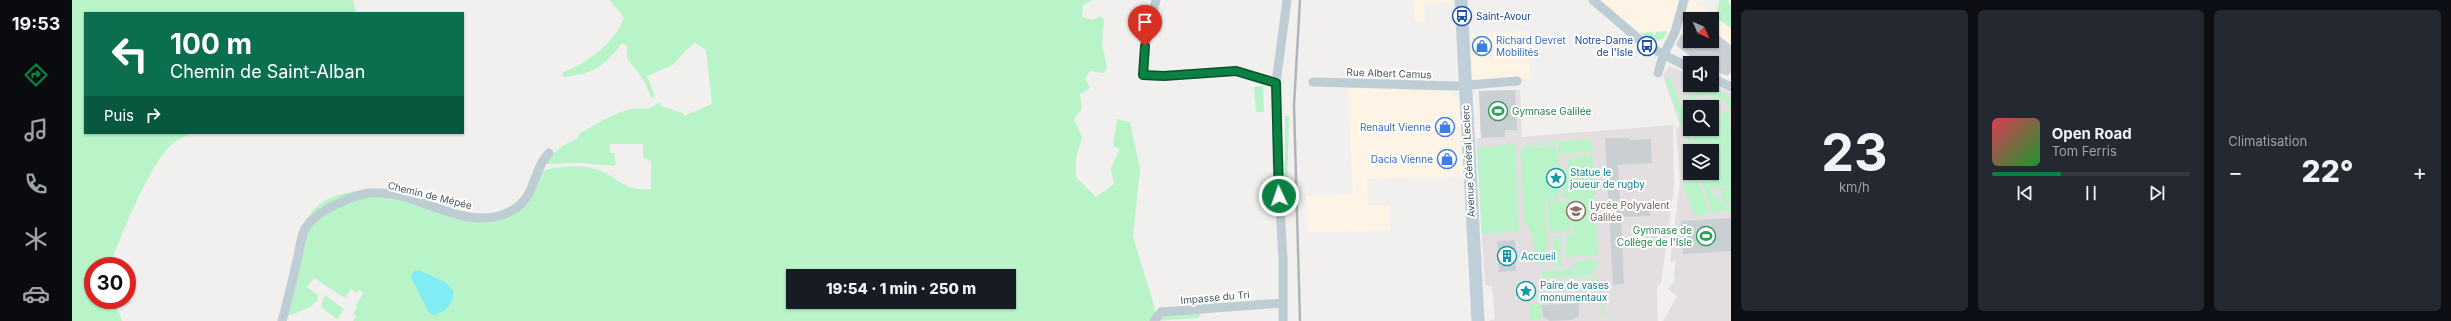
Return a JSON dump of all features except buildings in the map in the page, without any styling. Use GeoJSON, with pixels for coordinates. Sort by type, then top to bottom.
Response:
{"type":"FeatureCollection","features":[{"type":"Feature","properties":{"kind":"main road","name":"Avenue Général Leclerc"},"geometry":{"type":"LineString","coordinates":[[1461,0],[1464,86],[1478,321]]}},
{"type":"Feature","properties":{"kind":"street"},"geometry":{"type":"LineString","coordinates":[[1156,0],[1145,46],[1143,75],[1167,76],[1236,71],[1276,83]]}},
{"type":"Feature","properties":{"kind":"street"},"geometry":{"type":"LineString","coordinates":[[1284,321],[1281,214],[1277,160],[1276,83],[1287,0]]}},
{"type":"Feature","properties":{"kind":"street"},"geometry":{"type":"LineString","coordinates":[[1593,0],[1637,38],[1663,56],[1683,65]]}},
{"type":"Feature","properties":{"kind":"street"},"geometry":{"type":"LineString","coordinates":[[1658,73],[1663,56],[1675,32],[1684,0]]}},
{"type":"Feature","properties":{"kind":"street","name":"Rue Albert Camus"},"geometry":{"type":"LineString","coordinates":[[1313,82],[1464,86],[1517,81]]}},
{"type":"Feature","properties":{"kind":"street"},"geometry":{"type":"LineString","coordinates":[[1719,81],[1731,87]]}},
{"type":"Feature","properties":{"kind":"street","name":"Chemin de Mépée"},"geometry":{"type":"LineString","coordinates":[[282,321],[303,234],[311,221],[325,210],[348,199],[378,193],[402,197],[469,217],[496,216],[514,209],[525,199],[533,187],[541,162],[549,153]]}},
{"type":"Feature","properties":{"kind":"street","name":"Impasse du Tri"},"geometry":{"type":"LineString","coordinates":[[1154,321],[1161,312],[1283,303]]}},
{"type":"Feature","properties":{"kind":"shaded area"},"geometry":{"type":"Polygon","coordinates":[[[1413,0],[1451,0],[1451,3],[1424,4],[1425,21],[1415,21],[1413,0]]]}},
{"type":"Feature","properties":{"kind":"shaded area"},"geometry":{"type":"Polygon","coordinates":[[[1602,0],[1679,0],[1670,31],[1662,40],[1654,42],[1643,36],[1602,0]]]}},
{"type":"Feature","properties":{"kind":"shaded area"},"geometry":{"type":"Polygon","coordinates":[[[1690,0],[1696,0],[1695,3],[1707,12],[1686,12],[1690,0]]]}},
{"type":"Feature","properties":{"kind":"shaded area"},"geometry":{"type":"Polygon","coordinates":[[[1720,0],[1731,0],[1731,78],[1719,73],[1719,56],[1690,56],[1676,45],[1683,22],[1683,48],[1719,48],[1719,12],[1716,12],[1720,0]]]}},
{"type":"Feature","properties":{"kind":"shaded area"},"geometry":{"type":"Polygon","coordinates":[[[1528,31],[1530,78],[1472,82],[1470,34],[1528,31]]]}},
{"type":"Feature","properties":{"kind":"shaded area"},"geometry":{"type":"Polygon","coordinates":[[[1670,66],[1683,72],[1683,92],[1719,92],[1719,87],[1731,93],[1731,321],[1663,321],[1677,296],[1668,289],[1675,280],[1674,272],[1676,261],[1670,262],[1680,183],[1676,129],[1680,125],[1663,76],[1670,66]]]}},
{"type":"Feature","properties":{"kind":"shaded area"},"geometry":{"type":"Polygon","coordinates":[[[1348,88],[1446,92],[1459,99],[1462,177],[1367,179],[1368,205],[1390,205],[1390,231],[1308,232],[1306,196],[1353,195],[1348,88]]]}},
{"type":"Feature","properties":{"kind":"shaded area","name":"Lycée Polyvalent Galilée"},"geometry":{"type":"Polygon","coordinates":[[[1520,90],[1522,137],[1673,125],[1674,187],[1661,283],[1657,287],[1658,321],[1488,321],[1495,319],[1492,286],[1485,285],[1476,138],[1481,138],[1479,91],[1520,90]]]}},
{"type":"Feature","properties":{"kind":"green space"},"geometry":{"type":"Polygon","coordinates":[[[72,0],[353,0],[356,12],[84,12],[84,134],[189,134],[177,140],[170,146],[153,169],[120,238],[113,257],[84,257],[84,309],[117,309],[122,321],[72,321],[72,0]]]}},
{"type":"Feature","properties":{"kind":"green space"},"geometry":{"type":"Polygon","coordinates":[[[610,0],[1093,0],[1083,5],[1082,17],[1093,20],[1099,16],[1104,19],[1102,44],[1107,67],[1104,73],[1090,71],[1085,78],[1090,88],[1080,94],[1082,108],[1074,119],[1082,137],[1076,158],[1076,177],[1096,197],[1114,184],[1111,168],[1120,149],[1113,146],[1117,119],[1130,122],[1140,170],[1133,237],[1154,305],[1155,314],[1152,321],[353,321],[356,317],[353,314],[357,307],[356,305],[363,293],[359,290],[357,293],[351,289],[345,298],[314,278],[307,287],[318,295],[317,301],[310,307],[291,315],[287,314],[306,221],[319,205],[340,194],[356,191],[500,220],[517,212],[543,171],[555,168],[578,166],[592,168],[605,173],[628,186],[634,188],[651,189],[651,161],[643,157],[643,144],[610,144],[610,153],[614,153],[616,164],[614,166],[582,163],[545,164],[555,151],[578,138],[579,134],[603,120],[622,112],[640,108],[649,109],[660,102],[661,106],[683,113],[684,116],[712,104],[706,50],[695,43],[686,50],[673,65],[647,76],[655,96],[652,98],[642,78],[627,58],[627,45],[621,44],[603,64],[597,68],[582,74],[563,77],[563,72],[581,64],[607,44],[620,27],[624,18],[610,0]]]}},
{"type":"Feature","properties":{"kind":"green space"},"geometry":{"type":"Polygon","coordinates":[[[1720,0],[1728,0],[1731,6],[1731,28],[1719,20],[1719,12],[1716,12],[1720,0]]]}},
{"type":"Feature","properties":{"kind":"green space"},"geometry":{"type":"Polygon","coordinates":[[[1667,31],[1664,38],[1655,42],[1640,33],[1653,32],[1653,35],[1656,35],[1656,32],[1667,31]]]}},
{"type":"Feature","properties":{"kind":"green space"},"geometry":{"type":"Polygon","coordinates":[[[1670,77],[1682,109],[1683,107],[1683,129],[1665,78],[1670,77]]]}},
{"type":"Feature","properties":{"kind":"green space"},"geometry":{"type":"Polygon","coordinates":[[[1263,86],[1264,112],[1256,112],[1254,87],[1263,86]]]}},
{"type":"Feature","properties":{"kind":"green space"},"geometry":{"type":"Polygon","coordinates":[[[1719,91],[1731,99],[1731,110],[1720,98],[1706,94],[1693,100],[1688,100],[1697,92],[1719,92],[1719,91]]]}},
{"type":"Feature","properties":{"kind":"green space"},"geometry":{"type":"Polygon","coordinates":[[[1717,96],[1718,100],[1705,100],[1717,96]]]}},
{"type":"Feature","properties":{"kind":"green space"},"geometry":{"type":"Polygon","coordinates":[[[1730,111],[1731,184],[1711,190],[1708,180],[1719,180],[1719,144],[1696,144],[1693,136],[1719,136],[1719,115],[1730,111]]]}},
{"type":"Feature","properties":{"kind":"green space"},"geometry":{"type":"Polygon","coordinates":[[[1285,116],[1289,116],[1287,211],[1283,204],[1281,162],[1285,161],[1285,116]]]}},
{"type":"Feature","properties":{"kind":"green space"},"geometry":{"type":"Polygon","coordinates":[[[1686,136],[1691,136],[1694,144],[1689,144],[1686,136]]]}},
{"type":"Feature","properties":{"kind":"green space"},"geometry":{"type":"Polygon","coordinates":[[[1587,139],[1592,145],[1598,255],[1566,257],[1565,235],[1573,234],[1571,199],[1562,198],[1569,158],[1590,156],[1590,152],[1559,154],[1558,144],[1521,146],[1527,144],[1587,139]]]}},
{"type":"Feature","properties":{"kind":"green space"},"geometry":{"type":"Polygon","coordinates":[[[1512,144],[1515,146],[1519,231],[1482,234],[1477,148],[1512,144]]]}},
{"type":"Feature","properties":{"kind":"green space"},"geometry":{"type":"Polygon","coordinates":[[[1556,146],[1558,166],[1565,170],[1558,198],[1545,200],[1548,263],[1535,265],[1533,237],[1524,218],[1520,149],[1556,146]]]}},
{"type":"Feature","properties":{"kind":"green space"},"geometry":{"type":"Polygon","coordinates":[[[1697,180],[1710,212],[1695,217],[1683,185],[1697,180]]]}},
{"type":"Feature","properties":{"kind":"green space"},"geometry":{"type":"Polygon","coordinates":[[[1701,180],[1707,180],[1711,192],[1724,205],[1731,207],[1731,212],[1724,210],[1713,214],[1701,180]]]}},
{"type":"Feature","properties":{"kind":"green space"},"geometry":{"type":"Polygon","coordinates":[[[1731,186],[1731,202],[1724,205],[1719,190],[1731,186]]]}},
{"type":"Feature","properties":{"kind":"green space"},"geometry":{"type":"Polygon","coordinates":[[[1569,201],[1571,231],[1549,233],[1547,202],[1569,201]]]}},
{"type":"Feature","properties":{"kind":"green space"},"geometry":{"type":"Polygon","coordinates":[[[1560,236],[1562,266],[1554,266],[1553,237],[1560,236]]]}},
{"type":"Feature","properties":{"kind":"green space"},"geometry":{"type":"Polygon","coordinates":[[[1595,259],[1596,270],[1592,275],[1542,278],[1542,271],[1574,269],[1574,262],[1595,259]]]}},
{"type":"Feature","properties":{"kind":"green space"},"geometry":{"type":"Polygon","coordinates":[[[1599,279],[1600,287],[1544,289],[1544,285],[1548,283],[1599,279]]]}},
{"type":"Feature","properties":{"kind":"green space"},"geometry":{"type":"Polygon","coordinates":[[[1602,289],[1604,314],[1618,315],[1602,315],[1601,302],[1579,305],[1579,302],[1542,304],[1542,319],[1530,320],[1529,305],[1538,304],[1537,294],[1596,293],[1602,289]]]}},
{"type":"Feature","properties":{"kind":"green space"},"geometry":{"type":"Polygon","coordinates":[[[325,295],[344,309],[337,319],[321,307],[325,295]]]}},
{"type":"Feature","properties":{"kind":"green space"},"geometry":{"type":"Polygon","coordinates":[[[1199,313],[1201,315],[1197,318],[1156,321],[1160,316],[1199,313]]]}},
{"type":"Feature","properties":{"kind":"water"},"geometry":{"type":"Polygon","coordinates":[[[418,270],[445,282],[453,290],[451,303],[442,312],[434,315],[429,313],[411,277],[413,272],[418,270]]]}},
{"type":"Feature","properties":{"kind":"railway"},"geometry":{"type":"LineString","coordinates":[[1300,0],[1294,105],[1300,321]]}},
{"type":"Feature","properties":{"kind":"place","name":"Saint-Avour"},"geometry":{"type":"Point","coordinates":[1462,16]}},
{"type":"Feature","properties":{"kind":"place","name":"Richard Devret Mobilités"},"geometry":{"type":"Point","coordinates":[1482,46]}},
{"type":"Feature","properties":{"kind":"place","name":"Notre-Dame de l'Isle"},"geometry":{"type":"Point","coordinates":[1647,46]}},
{"type":"Feature","properties":{"kind":"place","name":"Gymnase Galilée"},"geometry":{"type":"Point","coordinates":[1498,111]}},
{"type":"Feature","properties":{"kind":"place","name":"Renault Vienne"},"geometry":{"type":"Point","coordinates":[1445,127]}},
{"type":"Feature","properties":{"kind":"place","name":"Dacia Vienne"},"geometry":{"type":"Point","coordinates":[1447,159]}},
{"type":"Feature","properties":{"kind":"place","name":"Statue le joueur de rugby"},"geometry":{"type":"Point","coordinates":[1556,178]}},
{"type":"Feature","properties":{"kind":"place","name":"Lycée Polyvalent Galilée"},"geometry":{"type":"Point","coordinates":[1576,211]}},
{"type":"Feature","properties":{"kind":"place","name":"Gymnase de Collège de l'Isle"},"geometry":{"type":"Point","coordinates":[1706,236]}},
{"type":"Feature","properties":{"kind":"place","name":"Accueil"},"geometry":{"type":"Point","coordinates":[1507,256]}},
{"type":"Feature","properties":{"kind":"place","name":"Paire de vases monumentaux"},"geometry":{"type":"Point","coordinates":[1526,291]}},
{"type":"Feature","properties":{"kind":"route"},"geometry":{"type":"LineString","coordinates":[[1145,46],[1143,75],[1164,76],[1236,71],[1276,83],[1279,196]]}}]}
